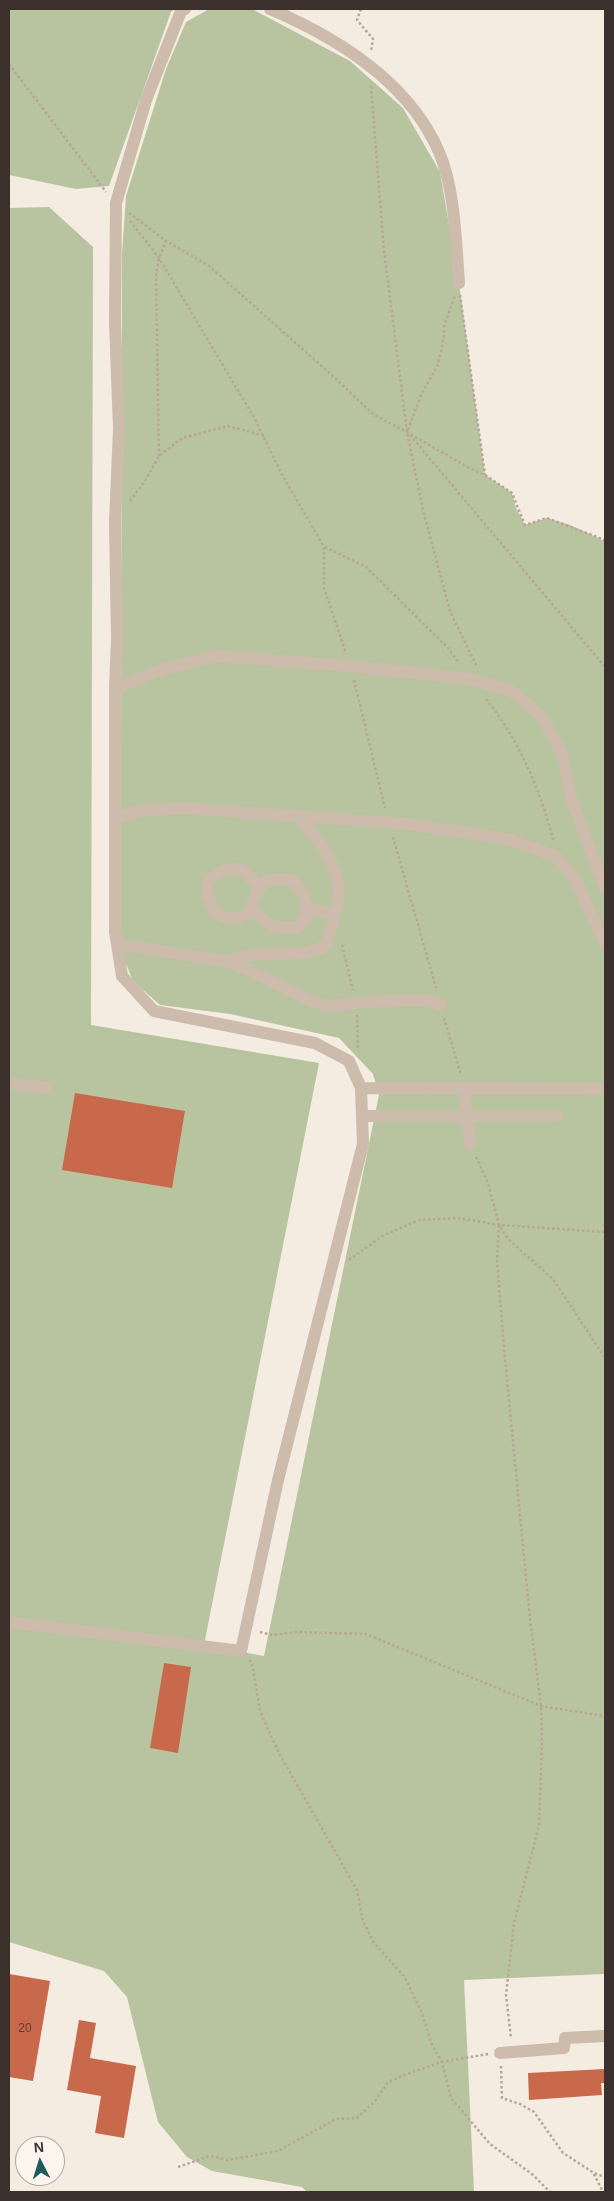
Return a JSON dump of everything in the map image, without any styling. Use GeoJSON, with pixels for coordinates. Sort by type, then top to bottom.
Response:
{"type":"FeatureCollection","features":[{"type":"Feature","properties":{"kind":"lane"},"geometry":{"type":"LineString","coordinates":[[9,1622],[241,1651],[278,1480],[364,1144],[361,1088],[349,1061],[315,1043],[154,1011],[122,976],[115,932],[115,688],[117,639],[115,522],[119,429],[113,200],[146,100],[181,11],[184,9]]}},
{"type":"Feature","properties":{"kind":"lane"},"geometry":{"type":"LineString","coordinates":[[270,9],[296,20],[369,64],[403,94],[440,152],[448,182],[459,283]]}},
{"type":"Feature","properties":{"kind":"lane"},"geometry":{"type":"LineString","coordinates":[[115,688],[164,669],[217,656],[350,666],[470,679],[512,690],[542,717],[562,754],[571,798],[605,889]]}},
{"type":"Feature","properties":{"kind":"lane"},"geometry":{"type":"LineString","coordinates":[[115,818],[140,811],[182,808],[389,823],[511,840],[555,856],[576,880],[605,944]]}},
{"type":"Feature","properties":{"kind":"lane"},"geometry":{"type":"LineString","coordinates":[[225,961],[250,955],[304,953],[326,946],[338,901],[339,879],[328,856],[298,816]]}},
{"type":"Feature","properties":{"kind":"lane"},"geometry":{"type":"LineString","coordinates":[[252,908],[264,923],[274,928],[298,927],[305,920],[307,909],[303,893],[294,881],[270,880],[259,887],[252,908],[246,914],[236,918],[226,918],[215,913],[207,892],[208,882],[214,875],[236,868],[245,871],[259,887]]}},
{"type":"Feature","properties":{"kind":"lane"},"geometry":{"type":"LineString","coordinates":[[307,909],[334,914]]}},
{"type":"Feature","properties":{"kind":"lane"},"geometry":{"type":"LineString","coordinates":[[117,944],[225,961],[244,968],[313,1002],[331,1006],[364,1002],[425,1000],[441,1005]]}},
{"type":"Feature","properties":{"kind":"lane"},"geometry":{"type":"LineString","coordinates":[[9,1082],[48,1088]]}},
{"type":"Feature","properties":{"kind":"lane"},"geometry":{"type":"LineString","coordinates":[[361,1088],[605,1089]]}},
{"type":"Feature","properties":{"kind":"lane"},"geometry":{"type":"LineString","coordinates":[[464,1088],[469,1116],[470,1144]]}},
{"type":"Feature","properties":{"kind":"lane"},"geometry":{"type":"LineString","coordinates":[[362,1116],[558,1116]]}},
{"type":"Feature","properties":{"kind":"lane"},"geometry":{"type":"LineString","coordinates":[[506,2052],[564,2048],[564,2038],[605,2036]]}},
{"type":"Feature","properties":{"kind":"path"},"geometry":{"type":"LineString","coordinates":[[361,9],[358,20],[373,39],[369,64],[384,251],[407,432],[423,510],[450,611],[485,682]]}},
{"type":"Feature","properties":{"kind":"path"},"geometry":{"type":"LineString","coordinates":[[9,64],[158,258],[265,436],[281,473],[324,547],[324,588],[350,666],[389,823],[464,1088]]}},
{"type":"Feature","properties":{"kind":"path"},"geometry":{"type":"LineString","coordinates":[[113,200],[166,241],[209,266],[334,376],[374,415],[467,467],[485,475],[512,493],[516,508],[525,525],[547,518],[605,540]]}},
{"type":"Feature","properties":{"kind":"path"},"geometry":{"type":"LineString","coordinates":[[159,456],[155,314],[156,276],[158,258],[166,241]]}},
{"type":"Feature","properties":{"kind":"path"},"geometry":{"type":"LineString","coordinates":[[407,432],[421,395],[438,365],[444,327],[459,283]]}},
{"type":"Feature","properties":{"kind":"path"},"geometry":{"type":"LineString","coordinates":[[459,283],[485,475]]}},
{"type":"Feature","properties":{"kind":"path"},"geometry":{"type":"LineString","coordinates":[[115,522],[145,480],[159,456],[182,438],[228,426],[265,436]]}},
{"type":"Feature","properties":{"kind":"path"},"geometry":{"type":"LineString","coordinates":[[407,432],[605,667]]}},
{"type":"Feature","properties":{"kind":"path"},"geometry":{"type":"LineString","coordinates":[[470,1144],[488,1183],[499,1225],[497,1261],[504,1348],[531,1629],[541,1706],[542,1744],[539,1826],[514,1923],[506,1995],[506,2052],[502,2098],[520,2104],[534,2112],[563,2153],[594,2173],[605,2177]]}},
{"type":"Feature","properties":{"kind":"path"},"geometry":{"type":"LineString","coordinates":[[330,1274],[384,1235],[418,1220],[458,1218],[499,1225],[605,1232]]}},
{"type":"Feature","properties":{"kind":"path"},"geometry":{"type":"LineString","coordinates":[[499,1225],[508,1239],[553,1279],[605,1358]]}},
{"type":"Feature","properties":{"kind":"path"},"geometry":{"type":"LineString","coordinates":[[246,1628],[272,1635],[298,1632],[366,1634],[541,1706],[605,1716]]}},
{"type":"Feature","properties":{"kind":"path"},"geometry":{"type":"LineString","coordinates":[[241,1651],[252,1663],[260,1710],[280,1755],[357,1890],[363,1922],[374,1943],[404,1976],[421,2011],[432,2045],[442,2062],[451,2098],[490,2144],[532,2174],[550,2192]]}},
{"type":"Feature","properties":{"kind":"path"},"geometry":{"type":"LineString","coordinates":[[178,2167],[210,2156],[228,2160],[278,2151],[336,2119],[357,2118],[375,2101],[388,2082],[442,2062],[506,2052]]}},
{"type":"Feature","properties":{"kind":"path"},"geometry":{"type":"LineString","coordinates":[[594,2173],[603,2192]]}},
{"type":"Feature","properties":{"kind":"green space"},"geometry":{"type":"Polygon","coordinates":[[[9,9],[175,9],[171,12],[109,186],[76,189],[9,175],[9,9]]]}},
{"type":"Feature","properties":{"kind":"green space"},"geometry":{"type":"Polygon","coordinates":[[[209,9],[252,9],[350,61],[403,108],[440,172],[459,283],[485,475],[512,493],[516,508],[525,525],[547,518],[570,525],[605,541],[605,1974],[464,1980],[474,2192],[307,2192],[302,2187],[212,2171],[187,2157],[158,2122],[127,1997],[104,1971],[9,1942],[9,208],[49,207],[93,247],[91,1025],[319,1063],[204,1645],[264,1656],[379,1095],[373,1074],[339,1038],[230,1014],[160,1005],[133,981],[125,961],[119,923],[122,254],[126,196],[166,69],[186,22],[209,9]]]}},
{"type":"Feature","properties":{"kind":"building"},"geometry":{"type":"Polygon","coordinates":[[[75,1093],[185,1111],[172,1188],[62,1170],[75,1093]]]}},
{"type":"Feature","properties":{"kind":"building"},"geometry":{"type":"Polygon","coordinates":[[[164,1663],[191,1667],[178,1753],[150,1748],[164,1663]]]}},
{"type":"Feature","properties":{"kind":"building"},"geometry":{"type":"Polygon","coordinates":[[[9,1974],[50,1981],[33,2081],[9,2077],[9,1974]]]}},
{"type":"Feature","properties":{"kind":"building"},"geometry":{"type":"Polygon","coordinates":[[[79,2020],[96,2023],[90,2058],[136,2066],[124,2138],[95,2133],[101,2096],[67,2090],[79,2020]]]}},
{"type":"Feature","properties":{"kind":"building"},"geometry":{"type":"Polygon","coordinates":[[[605,2069],[605,2083],[601,2083],[602,2095],[529,2100],[528,2073],[605,2069]]]}}]}
